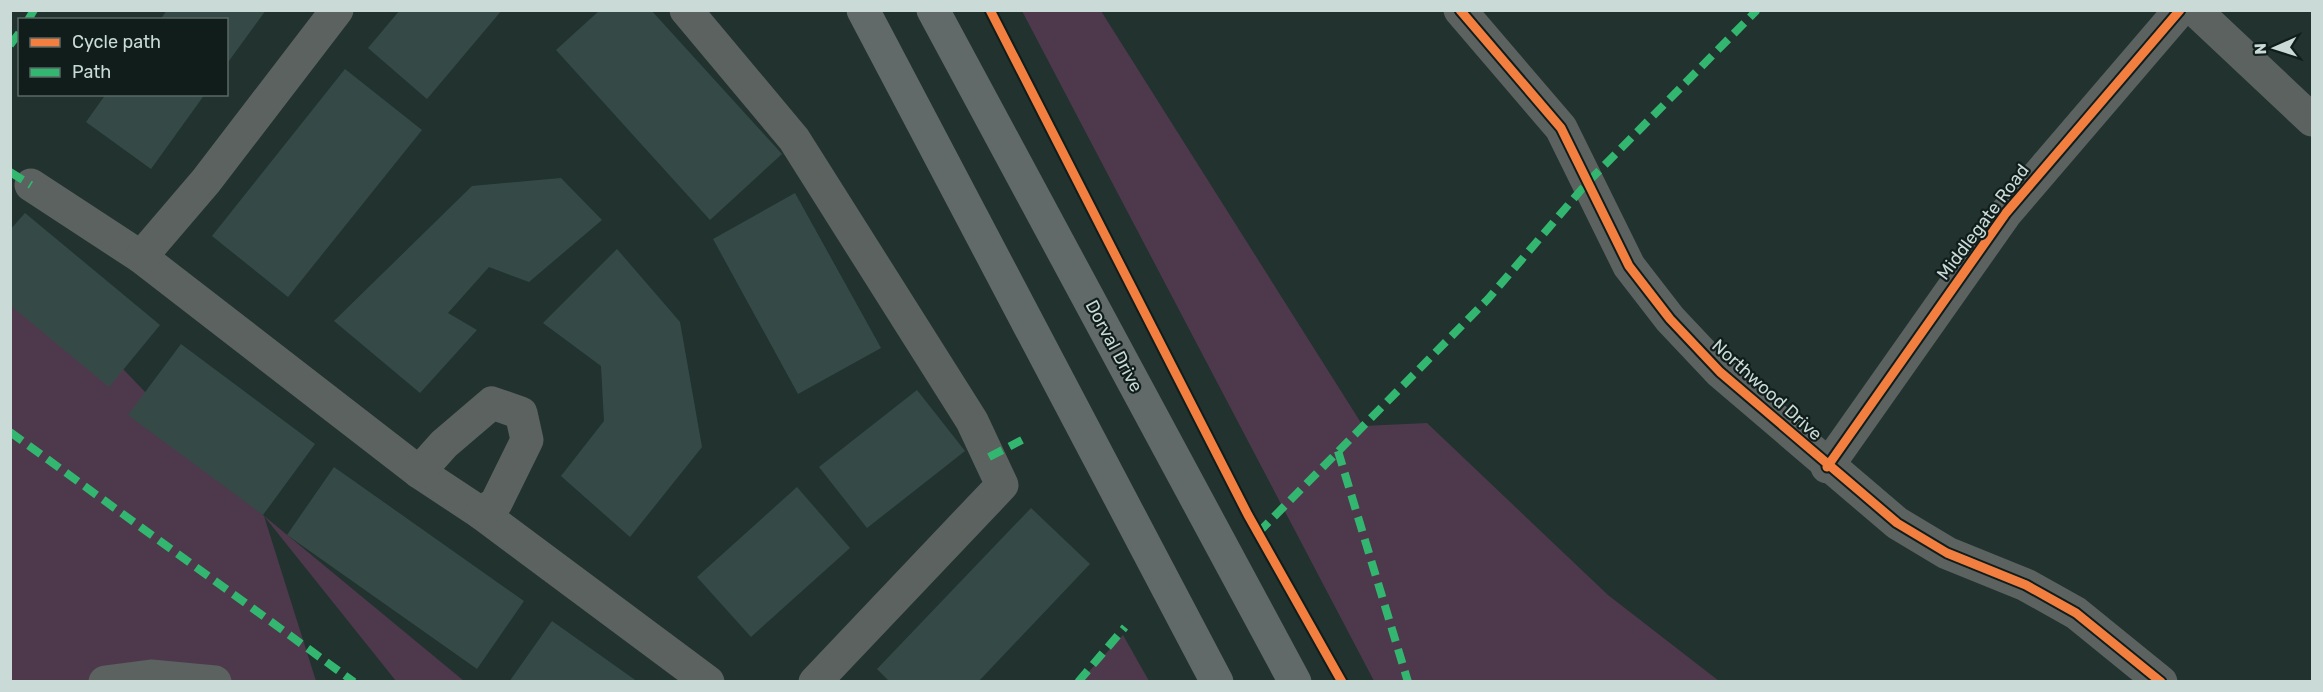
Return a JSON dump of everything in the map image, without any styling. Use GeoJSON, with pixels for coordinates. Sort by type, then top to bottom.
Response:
{"type":"FeatureCollection","features":[{"type":"Feature","properties":{"kind":"main road"},"geometry":{"type":"LineString","coordinates":[[863,10],[1217,681]]}},
{"type":"Feature","properties":{"kind":"main road","name":"Dorval Drive"},"geometry":{"type":"LineString","coordinates":[[933,10],[1295,681]]}},
{"type":"Feature","properties":{"kind":"street"},"geometry":{"type":"LineString","coordinates":[[141,257],[206,181],[337,10]]}},
{"type":"Feature","properties":{"kind":"street"},"geometry":{"type":"LineString","coordinates":[[686,10],[794,139],[972,421],[1002,485],[815,681]]}},
{"type":"Feature","properties":{"kind":"street","name":"Northwood Drive"},"geometry":{"type":"LineString","coordinates":[[1460,10],[1561,128],[1608,226],[1647,291],[1720,372],[1827,466],[1897,523],[1947,553],[2026,585],[2076,614],[2162,681]]}},
{"type":"Feature","properties":{"kind":"street","name":"Middlegate Road"},"geometry":{"type":"LineString","coordinates":[[1827,466],[2006,213],[2180,10]]}},
{"type":"Feature","properties":{"kind":"street"},"geometry":{"type":"LineString","coordinates":[[2195,10],[2313,120]]}},
{"type":"Feature","properties":{"kind":"street"},"geometry":{"type":"LineString","coordinates":[[32,185],[141,257],[419,472],[481,513],[708,681]]}},
{"type":"Feature","properties":{"kind":"street"},"geometry":{"type":"LineString","coordinates":[[419,472],[444,444],[492,403],[521,413],[527,440],[496,503],[481,513]]}},
{"type":"Feature","properties":{"kind":"street"},"geometry":{"type":"LineString","coordinates":[[105,681],[152,676],[215,681]]}},
{"type":"Feature","properties":{"kind":"shaded area"},"geometry":{"type":"Polygon","coordinates":[[[1022,11],[1101,11],[1363,426],[1427,423],[1608,595],[1719,681],[1374,681],[1022,11]]]}},
{"type":"Feature","properties":{"kind":"shaded area"},"geometry":{"type":"Polygon","coordinates":[[[10,251],[263,515],[464,681],[396,681],[264,516],[316,681],[11,681],[10,251]]]}},
{"type":"Feature","properties":{"kind":"shaded area"},"geometry":{"type":"Polygon","coordinates":[[[1123,635],[1149,681],[1080,681],[1123,635]]]}},
{"type":"Feature","properties":{"kind":"building"},"geometry":{"type":"Polygon","coordinates":[[[167,10],[266,10],[228,62],[228,18],[161,18],[167,10]]]}},
{"type":"Feature","properties":{"kind":"building"},"geometry":{"type":"Polygon","coordinates":[[[400,10],[502,10],[427,99],[368,48],[400,10]]]}},
{"type":"Feature","properties":{"kind":"building"},"geometry":{"type":"Polygon","coordinates":[[[600,10],[651,10],[782,154],[710,220],[556,50],[600,10]]]}},
{"type":"Feature","properties":{"kind":"building"},"geometry":{"type":"Polygon","coordinates":[[[345,69],[422,130],[288,297],[212,236],[345,69]]]}},
{"type":"Feature","properties":{"kind":"building"},"geometry":{"type":"Polygon","coordinates":[[[105,96],[204,96],[151,169],[86,122],[105,96]]]}},
{"type":"Feature","properties":{"kind":"building"},"geometry":{"type":"Polygon","coordinates":[[[561,178],[602,220],[529,282],[489,267],[448,313],[477,330],[420,393],[334,321],[472,186],[561,178]]]}},
{"type":"Feature","properties":{"kind":"building"},"geometry":{"type":"Polygon","coordinates":[[[795,193],[881,348],[798,394],[713,239],[795,193]]]}},
{"type":"Feature","properties":{"kind":"building"},"geometry":{"type":"Polygon","coordinates":[[[25,213],[160,325],[109,387],[10,305],[10,230],[25,213]]]}},
{"type":"Feature","properties":{"kind":"building"},"geometry":{"type":"Polygon","coordinates":[[[617,249],[680,322],[702,447],[630,537],[561,476],[604,421],[601,366],[543,323],[617,249]]]}},
{"type":"Feature","properties":{"kind":"building"},"geometry":{"type":"Polygon","coordinates":[[[181,344],[315,444],[263,515],[128,415],[181,344]]]}},
{"type":"Feature","properties":{"kind":"building"},"geometry":{"type":"Polygon","coordinates":[[[917,390],[965,451],[867,528],[819,467],[917,390]]]}},
{"type":"Feature","properties":{"kind":"building"},"geometry":{"type":"Polygon","coordinates":[[[334,467],[524,601],[477,669],[287,535],[334,467]]]}},
{"type":"Feature","properties":{"kind":"building"},"geometry":{"type":"Polygon","coordinates":[[[797,487],[850,548],[751,637],[697,577],[797,487]]]}},
{"type":"Feature","properties":{"kind":"building"},"geometry":{"type":"Polygon","coordinates":[[[1031,508],[1090,564],[978,682],[890,682],[877,669],[1031,508]]]}},
{"type":"Feature","properties":{"kind":"building"},"geometry":{"type":"Polygon","coordinates":[[[552,621],[638,682],[509,682],[552,621]]]}},
{"type":"Feature","properties":{"kind":"marked path"},"geometry":{"type":"LineString","coordinates":[[29,18],[34,10]]}},
{"type":"Feature","properties":{"kind":"marked path"},"geometry":{"type":"LineString","coordinates":[[1258,533],[1488,299],[1587,183],[1757,10]]}},
{"type":"Feature","properties":{"kind":"marked path"},"geometry":{"type":"LineString","coordinates":[[10,45],[18,35]]}},
{"type":"Feature","properties":{"kind":"marked path"},"geometry":{"type":"LineString","coordinates":[[10,172],[31,185]]}},
{"type":"Feature","properties":{"kind":"marked path"},"geometry":{"type":"LineString","coordinates":[[10,432],[354,682]]}},
{"type":"Feature","properties":{"kind":"marked path"},"geometry":{"type":"LineString","coordinates":[[989,457],[1022,440]]}},
{"type":"Feature","properties":{"kind":"marked path"},"geometry":{"type":"LineString","coordinates":[[1338,451],[1408,682]]}},
{"type":"Feature","properties":{"kind":"marked path"},"geometry":{"type":"LineString","coordinates":[[1078,682],[1125,627]]}},
{"type":"Feature","properties":{"kind":"cycle path"},"geometry":{"type":"LineString","coordinates":[[990,10],[1248,515],[1342,682]]}},
{"type":"Feature","properties":{"kind":"cycle path"},"geometry":{"type":"LineString","coordinates":[[1460,10],[1561,128],[1629,266],[1670,319],[1720,372],[1897,523],[1947,553],[2026,585],[2076,613],[2161,682]]}},
{"type":"Feature","properties":{"kind":"cycle path"},"geometry":{"type":"LineString","coordinates":[[1827,467],[2006,213],[2180,10]]}}]}
